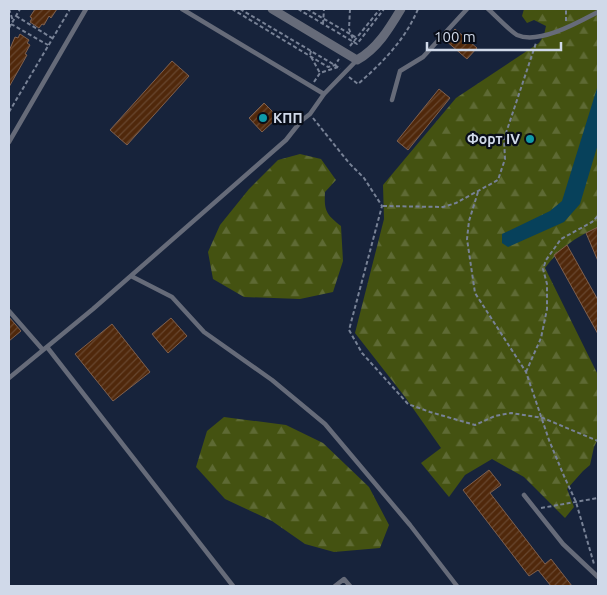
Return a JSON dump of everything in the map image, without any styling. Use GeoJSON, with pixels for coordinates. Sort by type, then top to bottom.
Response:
{"type":"FeatureCollection","features":[{"type":"Feature","properties":{"kind":"street"},"geometry":{"type":"LineString","coordinates":[[272,9],[356,60],[372,50],[391,27],[400,9]]}},
{"type":"Feature","properties":{"kind":"lane"},"geometry":{"type":"LineString","coordinates":[[9,142],[86,9]]}},
{"type":"Feature","properties":{"kind":"lane"},"geometry":{"type":"LineString","coordinates":[[182,9],[324,94]]}},
{"type":"Feature","properties":{"kind":"lane"},"geometry":{"type":"LineString","coordinates":[[392,100],[400,72],[423,57],[467,9]]}},
{"type":"Feature","properties":{"kind":"lane"},"geometry":{"type":"LineString","coordinates":[[488,9],[517,35],[537,38],[566,28],[598,12]]}},
{"type":"Feature","properties":{"kind":"lane"},"geometry":{"type":"LineString","coordinates":[[9,378],[93,310],[286,140],[301,121],[310,114],[324,94],[356,60]]}},
{"type":"Feature","properties":{"kind":"lane"},"geometry":{"type":"LineString","coordinates":[[130,276],[172,297],[204,332],[272,380],[325,424],[410,525],[457,586]]}},
{"type":"Feature","properties":{"kind":"lane"},"geometry":{"type":"LineString","coordinates":[[9,311],[45,348],[233,586]]}},
{"type":"Feature","properties":{"kind":"lane"},"geometry":{"type":"LineString","coordinates":[[524,496],[562,544],[598,576]]}},
{"type":"Feature","properties":{"kind":"lane"},"geometry":{"type":"LineString","coordinates":[[335,586],[344,579],[350,586]]}},
{"type":"Feature","properties":{"kind":"path"},"geometry":{"type":"LineString","coordinates":[[9,9],[12,22],[48,44]]}},
{"type":"Feature","properties":{"kind":"path"},"geometry":{"type":"LineString","coordinates":[[9,28],[20,9]]}},
{"type":"Feature","properties":{"kind":"path"},"geometry":{"type":"LineString","coordinates":[[9,112],[70,9]]}},
{"type":"Feature","properties":{"kind":"path"},"geometry":{"type":"LineString","coordinates":[[232,9],[328,66],[335,65]]}},
{"type":"Feature","properties":{"kind":"path"},"geometry":{"type":"LineString","coordinates":[[240,9],[338,67]]}},
{"type":"Feature","properties":{"kind":"path"},"geometry":{"type":"LineString","coordinates":[[298,9],[357,44],[384,9]]}},
{"type":"Feature","properties":{"kind":"path"},"geometry":{"type":"LineString","coordinates":[[307,9],[357,38]]}},
{"type":"Feature","properties":{"kind":"path"},"geometry":{"type":"LineString","coordinates":[[323,24],[324,9]]}},
{"type":"Feature","properties":{"kind":"path"},"geometry":{"type":"LineString","coordinates":[[350,9],[350,35],[354,42]]}},
{"type":"Feature","properties":{"kind":"path"},"geometry":{"type":"LineString","coordinates":[[354,42],[380,9]]}},
{"type":"Feature","properties":{"kind":"path"},"geometry":{"type":"LineString","coordinates":[[566,9],[566,28]]}},
{"type":"Feature","properties":{"kind":"path"},"geometry":{"type":"LineString","coordinates":[[16,16],[52,38]]}},
{"type":"Feature","properties":{"kind":"path"},"geometry":{"type":"LineString","coordinates":[[382,206],[443,207],[456,203],[498,180],[505,159],[504,139],[537,38]]}},
{"type":"Feature","properties":{"kind":"path"},"geometry":{"type":"LineString","coordinates":[[311,51],[310,55],[320,73]]}},
{"type":"Feature","properties":{"kind":"path"},"geometry":{"type":"LineString","coordinates":[[310,114],[349,163],[364,178],[382,206],[349,330],[362,353],[408,404],[475,425],[495,416],[511,413],[543,418],[598,441]]}},
{"type":"Feature","properties":{"kind":"path"},"geometry":{"type":"LineString","coordinates":[[478,192],[473,204],[467,239],[475,293],[526,372],[549,440],[576,502],[598,576]]}},
{"type":"Feature","properties":{"kind":"path"},"geometry":{"type":"LineString","coordinates":[[526,372],[541,338],[547,309],[547,284],[543,269],[546,260],[561,239],[592,222],[598,216]]}},
{"type":"Feature","properties":{"kind":"path"},"geometry":{"type":"LineString","coordinates":[[535,509],[598,498]]}},
{"type":"Feature","properties":{"kind":"green space"},"geometry":{"type":"Polygon","coordinates":[[[524,9],[598,9],[598,227],[569,244],[545,268],[598,375],[598,439],[590,465],[567,489],[574,507],[565,518],[524,477],[492,459],[465,475],[449,497],[421,463],[441,448],[405,397],[355,333],[384,219],[383,185],[456,98],[539,43],[544,35],[546,26],[534,20],[527,23],[522,16],[524,9]]]}},
{"type":"Feature","properties":{"kind":"green space"},"geometry":{"type":"Polygon","coordinates":[[[300,154],[321,159],[336,180],[325,192],[327,212],[341,226],[343,261],[333,292],[300,299],[244,297],[213,279],[208,252],[220,225],[249,189],[278,160],[300,154]]]}},
{"type":"Feature","properties":{"kind":"green space"},"geometry":{"type":"Polygon","coordinates":[[[224,417],[286,425],[323,443],[369,487],[389,525],[380,548],[334,552],[305,544],[272,521],[225,499],[196,467],[207,431],[224,417]]]}},
{"type":"Feature","properties":{"kind":"water"},"geometry":{"type":"Polygon","coordinates":[[[598,85],[598,144],[580,204],[564,222],[508,247],[502,243],[502,234],[550,211],[562,201],[598,85]]]}},
{"type":"Feature","properties":{"kind":"building"},"geometry":{"type":"Polygon","coordinates":[[[35,9],[57,9],[51,18],[49,16],[44,25],[42,24],[39,28],[30,22],[32,18],[30,17],[35,9]]]}},
{"type":"Feature","properties":{"kind":"building"},"geometry":{"type":"Polygon","coordinates":[[[455,29],[477,48],[467,59],[445,40],[455,29]]]}},
{"type":"Feature","properties":{"kind":"building"},"geometry":{"type":"Polygon","coordinates":[[[20,34],[29,40],[27,43],[30,45],[25,54],[27,55],[9,87],[9,51],[15,37],[18,38],[20,34]]]}},
{"type":"Feature","properties":{"kind":"building"},"geometry":{"type":"Polygon","coordinates":[[[172,61],[189,76],[127,145],[110,130],[172,61]]]}},
{"type":"Feature","properties":{"kind":"building"},"geometry":{"type":"Polygon","coordinates":[[[439,89],[450,98],[408,150],[397,141],[439,89]]]}},
{"type":"Feature","properties":{"kind":"building","name":"КПП"},"geometry":{"type":"Polygon","coordinates":[[[264,103],[278,117],[262,132],[249,118],[264,103]]]}},
{"type":"Feature","properties":{"kind":"building"},"geometry":{"type":"Polygon","coordinates":[[[598,227],[598,261],[586,233],[598,227]]]}},
{"type":"Feature","properties":{"kind":"building"},"geometry":{"type":"Polygon","coordinates":[[[567,245],[598,300],[598,334],[554,255],[567,245]]]}},
{"type":"Feature","properties":{"kind":"building"},"geometry":{"type":"Polygon","coordinates":[[[9,317],[21,331],[9,341],[9,317]]]}},
{"type":"Feature","properties":{"kind":"building"},"geometry":{"type":"Polygon","coordinates":[[[171,318],[187,336],[168,353],[152,334],[171,318]]]}},
{"type":"Feature","properties":{"kind":"building"},"geometry":{"type":"Polygon","coordinates":[[[112,324],[150,372],[113,401],[75,354],[112,324]]]}},
{"type":"Feature","properties":{"kind":"building"},"geometry":{"type":"Polygon","coordinates":[[[489,470],[501,485],[490,493],[545,564],[551,559],[572,586],[551,586],[538,570],[529,576],[463,490],[489,470]]]}},
{"type":"Feature","properties":{"kind":"place","name":"КПП"},"geometry":{"type":"Point","coordinates":[263,118]}},
{"type":"Feature","properties":{"kind":"place","name":"Форт IV"},"geometry":{"type":"Point","coordinates":[530,139]}}]}
